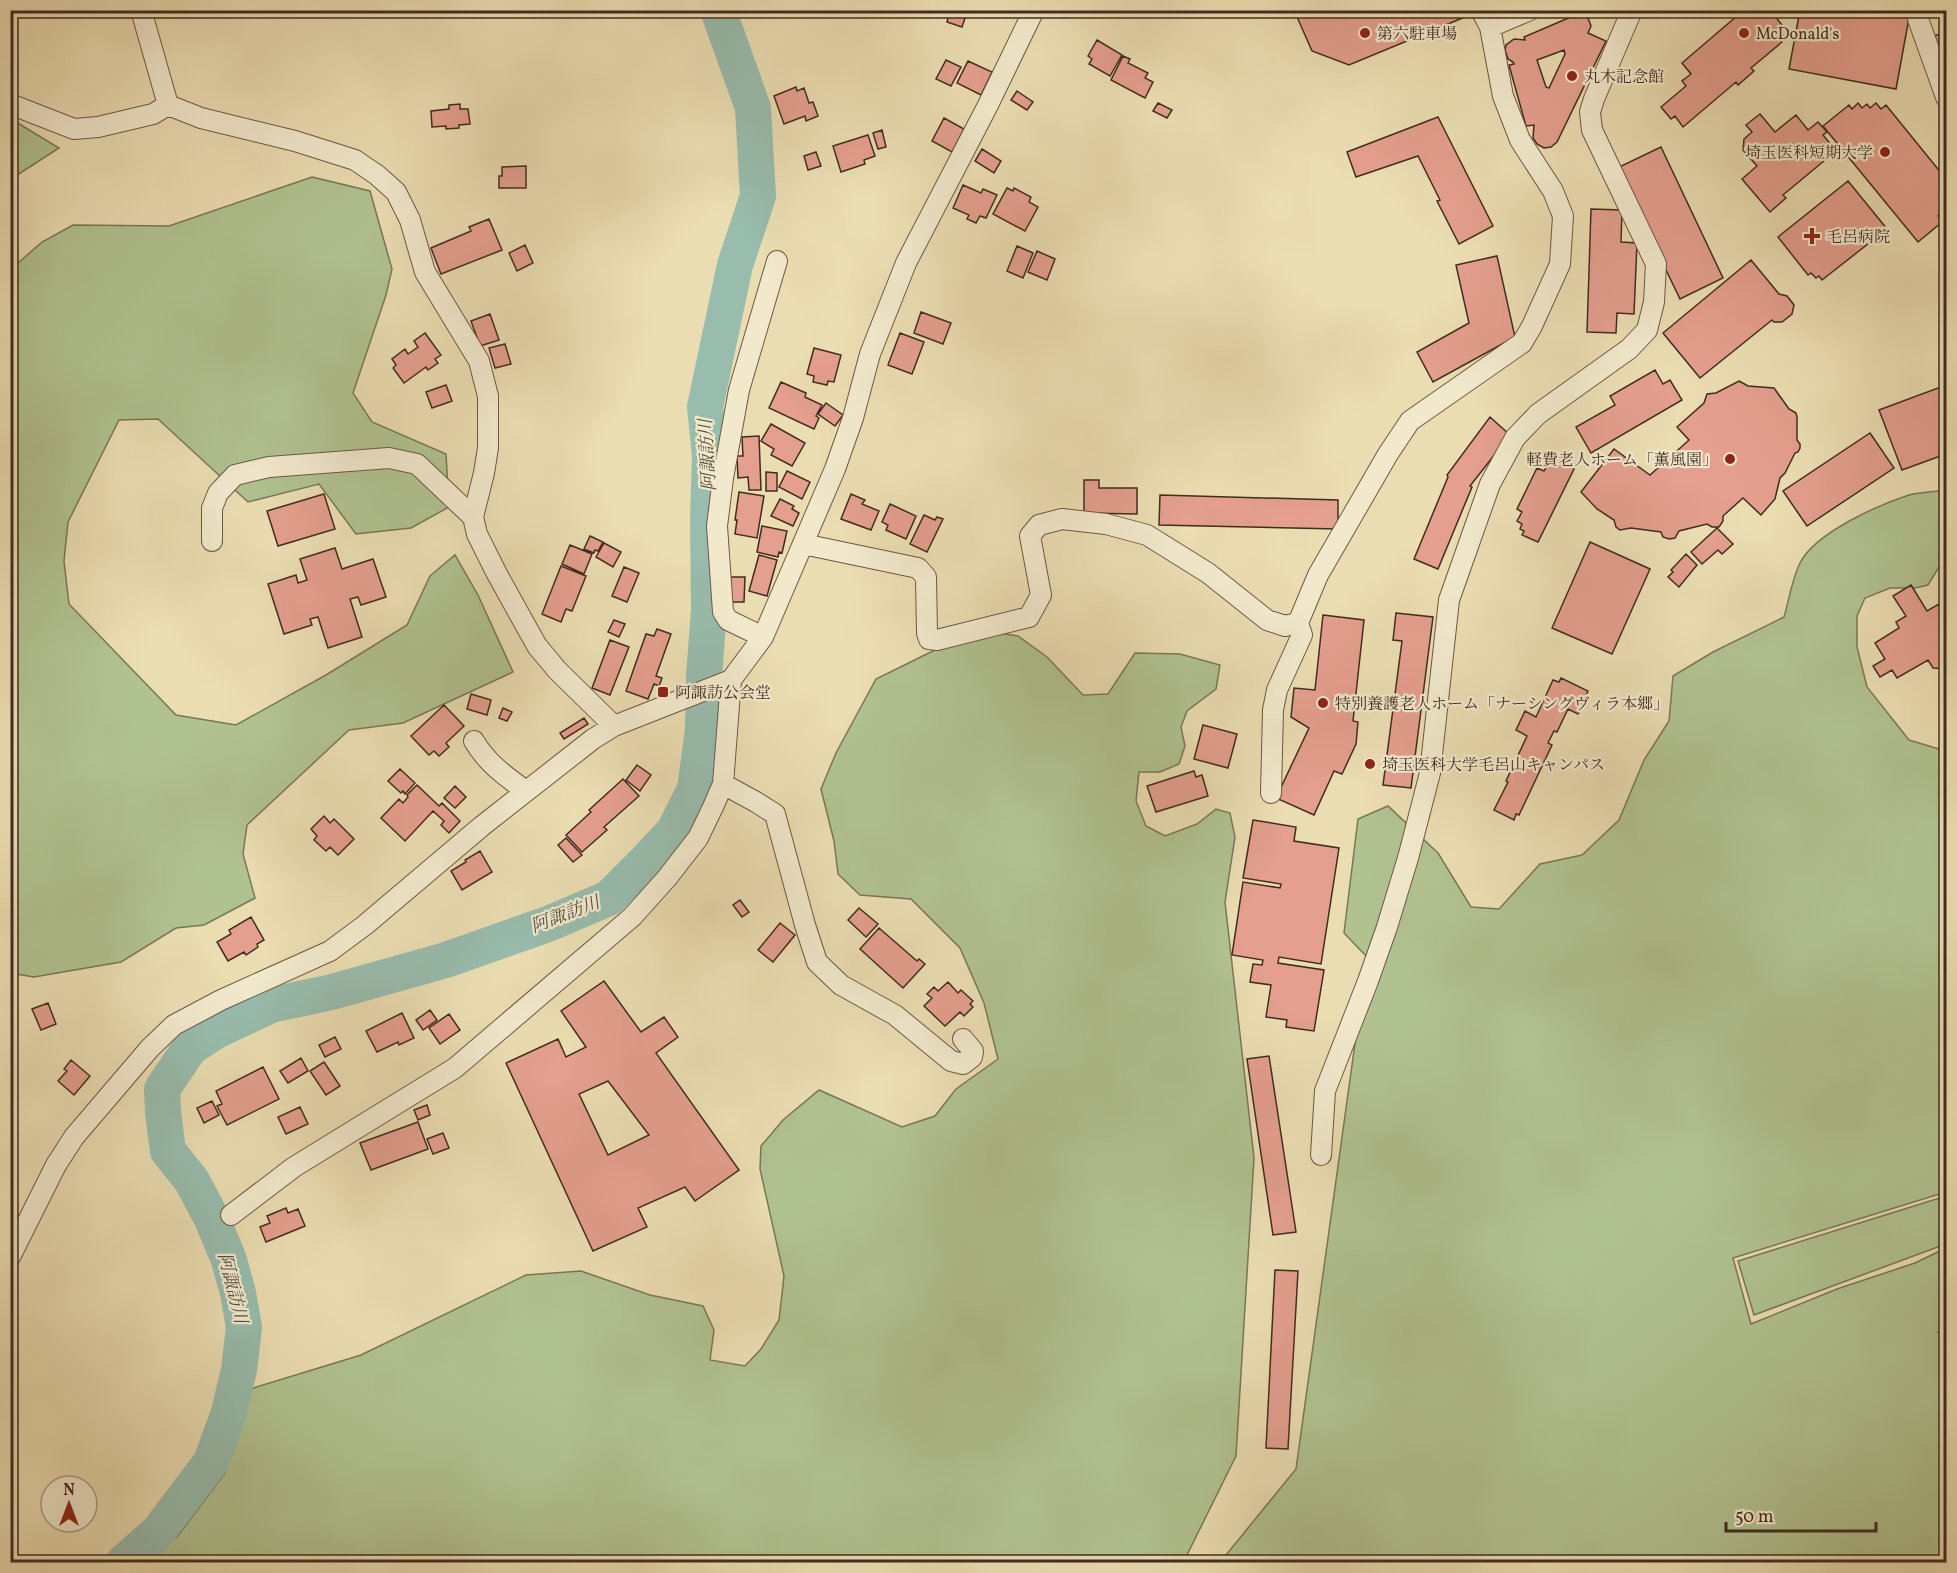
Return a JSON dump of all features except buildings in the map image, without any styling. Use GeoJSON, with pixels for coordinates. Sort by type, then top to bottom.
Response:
{"type":"FeatureCollection","features":[{"type":"Feature","properties":{"kind":"street"},"geometry":{"type":"LineString","coordinates":[[141,10],[168,105]]}},
{"type":"Feature","properties":{"kind":"street"},"geometry":{"type":"LineString","coordinates":[[231,1215],[294,1167],[455,1068],[632,917],[667,878],[698,838],[723,784],[732,680],[763,637],[835,469],[853,418],[870,354],[906,263],[1034,10]]}},
{"type":"Feature","properties":{"kind":"street"},"geometry":{"type":"LineString","coordinates":[[1271,793],[1273,710],[1277,690],[1302,635],[1298,623],[1318,575],[1388,454],[1410,421],[1522,343],[1560,264],[1563,216],[1553,191],[1520,140],[1507,107],[1486,19],[1530,10]]}},
{"type":"Feature","properties":{"kind":"street"},"geometry":{"type":"LineString","coordinates":[[1321,1155],[1325,1091],[1387,927],[1430,773],[1449,600],[1490,484],[1515,438],[1538,414],[1629,349],[1647,330],[1654,302],[1656,264],[1592,130],[1590,112],[1632,10]]}},
{"type":"Feature","properties":{"kind":"street"},"geometry":{"type":"LineString","coordinates":[[1918,19],[1947,97]]}},
{"type":"Feature","properties":{"kind":"street"},"geometry":{"type":"LineString","coordinates":[[10,104],[74,129],[98,127],[153,114],[168,105]]}},
{"type":"Feature","properties":{"kind":"street"},"geometry":{"type":"LineString","coordinates":[[168,105],[201,118],[295,141],[355,160],[396,192],[410,220],[425,272],[479,361],[488,396],[486,465],[473,517],[477,534],[537,646],[557,670],[614,726]]}},
{"type":"Feature","properties":{"kind":"street"},"geometry":{"type":"LineString","coordinates":[[763,637],[728,620],[723,612],[717,526],[739,390],[777,261]]}},
{"type":"Feature","properties":{"kind":"street"},"geometry":{"type":"LineString","coordinates":[[212,541],[212,508],[218,493],[235,476],[268,467],[389,458],[417,464],[473,517]]}},
{"type":"Feature","properties":{"kind":"street"},"geometry":{"type":"LineString","coordinates":[[803,544],[918,568],[926,577],[929,639],[937,640],[1029,617],[1041,595],[1030,536],[1039,525],[1062,519],[1106,524],[1148,535],[1208,573],[1268,620],[1285,626],[1298,623]]}},
{"type":"Feature","properties":{"kind":"street"},"geometry":{"type":"LineString","coordinates":[[10,1257],[56,1165],[74,1137],[143,1056],[174,1025],[221,1000],[330,951],[365,925],[526,791],[593,739],[614,726],[732,680]]}},
{"type":"Feature","properties":{"kind":"street"},"geometry":{"type":"LineString","coordinates":[[474,741],[497,770],[526,791]]}},
{"type":"Feature","properties":{"kind":"street"},"geometry":{"type":"LineString","coordinates":[[723,784],[775,814],[817,962],[841,985],[895,1015],[951,1061],[963,1064],[972,1057],[973,1051],[963,1039]]}},
{"type":"Feature","properties":{"kind":"green space"},"geometry":{"type":"Polygon","coordinates":[[[11,119],[59,148],[11,179],[11,119]]]}},
{"type":"Feature","properties":{"kind":"green space"},"geometry":{"type":"Polygon","coordinates":[[[312,177],[370,191],[392,269],[386,295],[353,393],[372,422],[446,454],[449,507],[411,528],[356,534],[319,484],[248,502],[158,419],[119,420],[68,522],[64,561],[69,604],[176,715],[236,725],[326,675],[407,625],[430,576],[455,555],[478,595],[513,672],[403,723],[349,730],[247,825],[243,854],[255,898],[204,925],[176,928],[121,962],[34,977],[10,973],[10,270],[42,242],[73,225],[169,226],[312,177]]]}},
{"type":"Feature","properties":{"kind":"green space"},"geometry":{"type":"Polygon","coordinates":[[[1946,490],[1946,566],[1939,567],[1928,585],[1915,588],[1890,588],[1865,598],[1857,616],[1857,647],[1867,687],[1909,740],[1946,751],[1946,1192],[1733,1258],[1751,1324],[1837,1289],[1915,1263],[1946,1248],[1946,1329],[1938,1332],[1946,1334],[1946,1562],[140,1562],[177,1537],[225,1473],[250,1389],[361,1355],[526,1275],[581,1271],[650,1295],[703,1306],[714,1330],[710,1360],[745,1366],[761,1349],[779,1320],[784,1276],[760,1169],[761,1146],[783,1120],[819,1090],[902,1127],[935,1116],[956,1089],[998,1059],[984,1003],[960,948],[911,899],[860,895],[838,874],[834,841],[821,789],[836,753],[876,679],[947,644],[993,632],[1018,636],[1047,657],[1083,695],[1108,694],[1135,653],[1180,654],[1220,665],[1216,689],[1187,711],[1181,727],[1185,746],[1179,764],[1160,772],[1139,772],[1136,801],[1146,826],[1165,836],[1197,824],[1216,809],[1230,813],[1235,837],[1225,902],[1254,1158],[1236,1456],[1184,1561],[1226,1555],[1296,1469],[1367,957],[1344,933],[1358,819],[1388,806],[1438,853],[1471,907],[1499,909],[1540,864],[1582,855],[1619,820],[1644,760],[1669,721],[1673,676],[1713,652],[1784,617],[1800,563],[1819,541],[1833,531],[1865,513],[1896,500],[1914,494],[1946,490]]]}},
{"type":"Feature","properties":{"kind":"green space"},"geometry":{"type":"Polygon","coordinates":[[[1946,1196],[1946,1244],[1754,1315],[1738,1261],[1946,1196]]]}},
{"type":"Feature","properties":{"kind":"waterway","name":"阿諏訪川"},"geometry":{"type":"LineString","coordinates":[[124,1562],[158,1532],[211,1462],[229,1412],[239,1370],[244,1327],[229,1260],[212,1219],[192,1181],[168,1151],[162,1089],[190,1048],[216,1031],[271,1005],[332,992],[446,960],[548,924],[609,898],[674,831],[695,789],[703,730],[709,610],[710,456],[705,407],[735,265],[758,196],[753,108],[718,10]]}},
{"type":"Feature","properties":{"kind":"place","name":"第六駐車場"},"geometry":{"type":"Point","coordinates":[1365,33]}},
{"type":"Feature","properties":{"kind":"place","name":"McDonald's"},"geometry":{"type":"Point","coordinates":[1744,33]}},
{"type":"Feature","properties":{"kind":"place","name":"丸木記念館"},"geometry":{"type":"Point","coordinates":[1572,76]}},
{"type":"Feature","properties":{"kind":"place","name":"埼玉医科短期大学"},"geometry":{"type":"Point","coordinates":[1885,152]}},
{"type":"Feature","properties":{"kind":"place","name":"毛呂病院"},"geometry":{"type":"Point","coordinates":[1812,236]}},
{"type":"Feature","properties":{"kind":"place","name":"軽費老人ホーム「薫風園」"},"geometry":{"type":"Point","coordinates":[1730,459]}},
{"type":"Feature","properties":{"kind":"place","name":"阿諏訪公会堂"},"geometry":{"type":"Point","coordinates":[663,692]}},
{"type":"Feature","properties":{"kind":"place","name":"特別養護老人ホーム「ナーシングヴィラ本郷」"},"geometry":{"type":"Point","coordinates":[1323,703]}},
{"type":"Feature","properties":{"kind":"place","name":"埼玉医科大学毛呂山キャンパス"},"geometry":{"type":"Point","coordinates":[1370,764]}}]}
